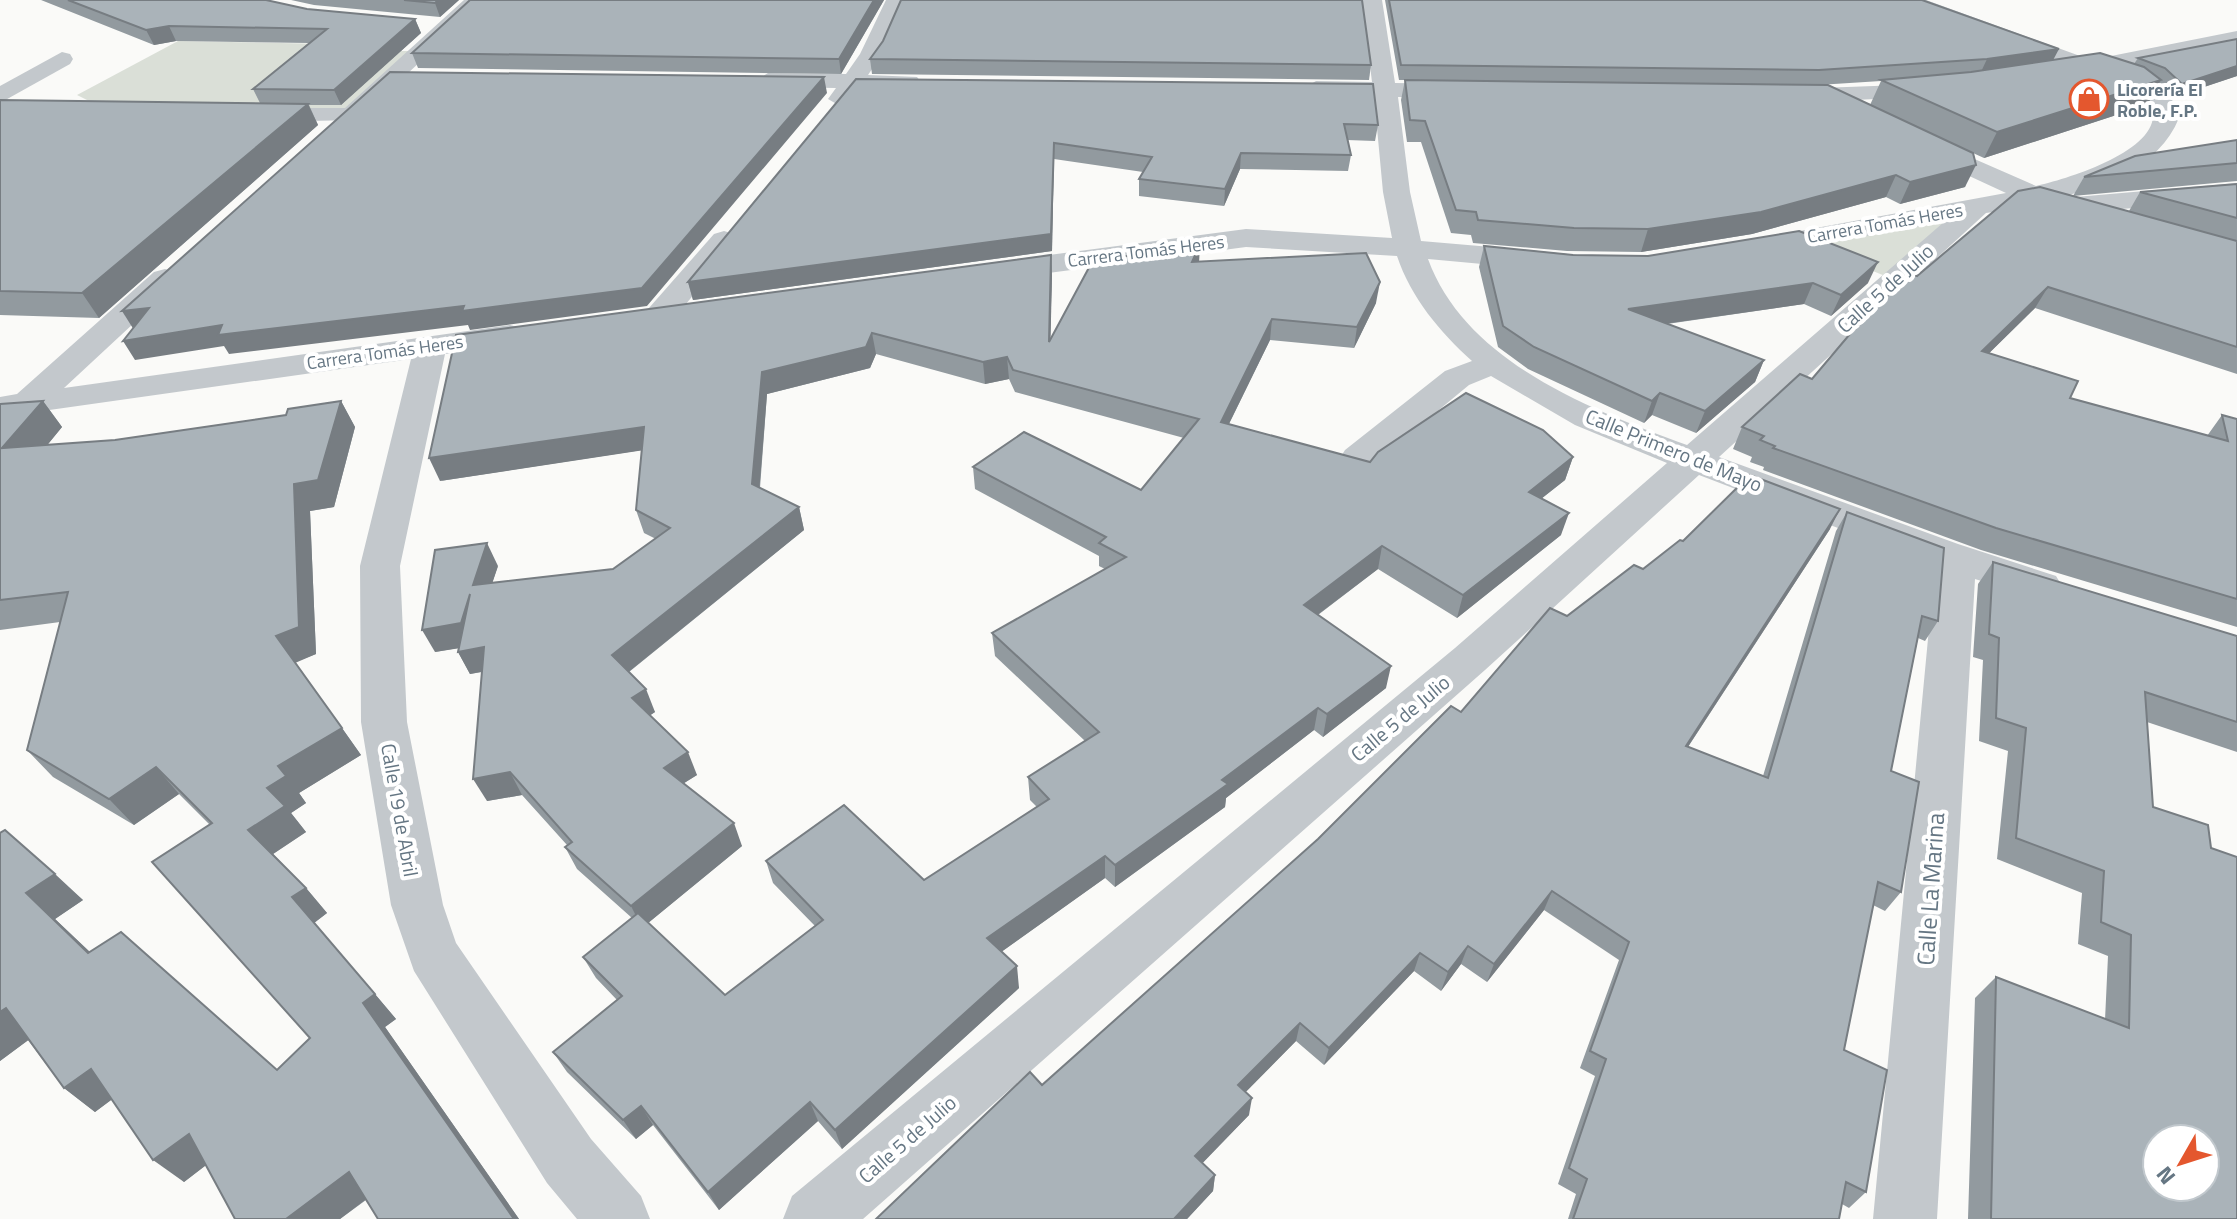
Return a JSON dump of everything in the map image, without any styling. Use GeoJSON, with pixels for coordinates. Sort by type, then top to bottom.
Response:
{"type":"FeatureCollection","features":[{"type":"Feature","properties":{"kind":"street"},"geometry":{"type":"LineString","coordinates":[[316,144],[391,78],[435,25],[476,0]]}},
{"type":"Feature","properties":{"kind":"street"},"geometry":{"type":"LineString","coordinates":[[826,117],[871,54],[896,0]]}},
{"type":"Feature","properties":{"kind":"street","name":"Calle Primero de Mayo"},"geometry":{"type":"LineString","coordinates":[[1372,0],[1401,219],[1427,290],[1448,317],[1496,363],[1560,404],[1694,459],[1956,559],[2070,595]]}},
{"type":"Feature","properties":{"kind":"street"},"geometry":{"type":"LineString","coordinates":[[1907,0],[2090,66]]}},
{"type":"Feature","properties":{"kind":"street"},"geometry":{"type":"LineString","coordinates":[[2047,74],[2237,37]]}},
{"type":"Feature","properties":{"kind":"street"},"geometry":{"type":"LineString","coordinates":[[5,106],[62,59]]}},
{"type":"Feature","properties":{"kind":"street","name":"Carrera Tomás Heres"},"geometry":{"type":"LineString","coordinates":[[1733,251],[1977,207],[2089,181],[2111,170],[2145,148],[2165,126],[2169,114],[2161,97],[2131,81],[2090,66]]}},
{"type":"Feature","properties":{"kind":"street"},"geometry":{"type":"LineString","coordinates":[[391,78],[422,79]]}},
{"type":"Feature","properties":{"kind":"street"},"geometry":{"type":"LineString","coordinates":[[741,80],[932,82]]}},
{"type":"Feature","properties":{"kind":"street"},"geometry":{"type":"LineString","coordinates":[[1296,88],[1479,91]]}},
{"type":"Feature","properties":{"kind":"street"},"geometry":{"type":"LineString","coordinates":[[1766,96],[1825,96],[1948,88]]}},
{"type":"Feature","properties":{"kind":"street"},"geometry":{"type":"LineString","coordinates":[[1825,96],[1869,119]]}},
{"type":"Feature","properties":{"kind":"street"},"geometry":{"type":"LineString","coordinates":[[240,115],[349,115]]}},
{"type":"Feature","properties":{"kind":"street"},"geometry":{"type":"LineString","coordinates":[[1895,132],[2032,195],[2132,225]]}},
{"type":"Feature","properties":{"kind":"street"},"geometry":{"type":"LineString","coordinates":[[2064,206],[2237,191]]}},
{"type":"Feature","properties":{"kind":"street","name":"Calle 5 de Julio"},"geometry":{"type":"LineString","coordinates":[[815,1219],[1470,659],[1694,459],[1871,270],[1977,207]]}},
{"type":"Feature","properties":{"kind":"street"},"geometry":{"type":"LineString","coordinates":[[707,309],[646,317],[738,224]]}},
{"type":"Feature","properties":{"kind":"street","name":"Carrera Tomás Heres"},"geometry":{"type":"LineString","coordinates":[[972,274],[1246,238],[1567,263]]}},
{"type":"Feature","properties":{"kind":"street"},"geometry":{"type":"LineString","coordinates":[[1794,239],[1871,270]]}},
{"type":"Feature","properties":{"kind":"street"},"geometry":{"type":"LineString","coordinates":[[9,411],[181,265]]}},
{"type":"Feature","properties":{"kind":"street","name":"Carrera Tomás Heres"},"geometry":{"type":"LineString","coordinates":[[9,411],[542,331]]}},
{"type":"Feature","properties":{"kind":"street","name":"Calle 19 de Abril"},"geometry":{"type":"LineString","coordinates":[[430,346],[380,566],[384,722],[417,905],[433,954],[484,1034],[569,1161],[618,1219]]}},
{"type":"Feature","properties":{"kind":"street"},"geometry":{"type":"LineString","coordinates":[[1358,458],[1457,378],[1496,363]]}},
{"type":"Feature","properties":{"kind":"street","name":"Calle La Marina"},"geometry":{"type":"LineString","coordinates":[[1905,1219],[1956,559]]}},
{"type":"Feature","properties":{"kind":"shaded area"},"geometry":{"type":"Polygon","coordinates":[[[178,41],[333,44],[378,51],[422,51],[349,115],[107,110],[77,95],[178,41]]]}},
{"type":"Feature","properties":{"kind":"shaded area"},"geometry":{"type":"Polygon","coordinates":[[[1977,207],[1895,280],[1794,239],[1977,207]]]}},
{"type":"Feature","properties":{"kind":"building"},"geometry":{"type":"Polygon","coordinates":[[[68,0],[266,0],[307,9],[415,19],[334,90],[253,89],[327,29],[169,26],[146,30],[68,0]]]}},
{"type":"Feature","properties":{"kind":"building"},"geometry":{"type":"Polygon","coordinates":[[[404,0],[438,0],[435,3],[404,0]]]}},
{"type":"Feature","properties":{"kind":"building"},"geometry":{"type":"Polygon","coordinates":[[[470,0],[874,0],[839,59],[412,53],[470,0]]]}},
{"type":"Feature","properties":{"kind":"building"},"geometry":{"type":"Polygon","coordinates":[[[901,0],[1362,0],[1371,65],[870,59],[883,41],[901,0]]]}},
{"type":"Feature","properties":{"kind":"building"},"geometry":{"type":"Polygon","coordinates":[[[1389,0],[1922,0],[2059,49],[1987,59],[1819,70],[1401,65],[1389,0]]]}},
{"type":"Feature","properties":{"kind":"building"},"geometry":{"type":"Polygon","coordinates":[[[2237,39],[2237,66],[2182,84],[2165,68],[2138,58],[2237,39]]]}},
{"type":"Feature","properties":{"kind":"building"},"geometry":{"type":"Polygon","coordinates":[[[2100,53],[2144,67],[2161,80],[1997,132],[1881,80],[1971,72],[2100,53]]]}},
{"type":"Feature","properties":{"kind":"building"},"geometry":{"type":"Polygon","coordinates":[[[390,72],[824,77],[642,288],[462,311],[464,306],[218,335],[222,325],[123,341],[149,308],[122,311],[390,72]]]}},
{"type":"Feature","properties":{"kind":"building"},"geometry":{"type":"Polygon","coordinates":[[[856,79],[1373,84],[1378,125],[1344,124],[1351,155],[1241,153],[1225,189],[1139,179],[1152,157],[1054,143],[1051,234],[688,282],[856,79]]]}},
{"type":"Feature","properties":{"kind":"building"},"geometry":{"type":"Polygon","coordinates":[[[1405,80],[1828,85],[1973,153],[1976,165],[1910,182],[1896,175],[1761,212],[1648,229],[1574,228],[1478,220],[1476,212],[1456,210],[1425,121],[1410,120],[1405,80]]]}},
{"type":"Feature","properties":{"kind":"building"},"geometry":{"type":"Polygon","coordinates":[[[0,100],[308,104],[82,293],[0,291],[0,100]]]}},
{"type":"Feature","properties":{"kind":"building"},"geometry":{"type":"Polygon","coordinates":[[[2237,140],[2237,163],[2084,177],[2135,156],[2237,140]]]}},
{"type":"Feature","properties":{"kind":"building"},"geometry":{"type":"Polygon","coordinates":[[[2237,184],[2237,218],[2140,192],[2237,184]]]}},
{"type":"Feature","properties":{"kind":"building"},"geometry":{"type":"Polygon","coordinates":[[[2040,187],[2237,241],[2237,347],[2048,287],[1982,351],[2078,381],[2070,398],[2228,441],[2222,415],[2237,419],[2237,599],[1996,528],[1773,448],[1775,446],[1760,440],[1764,436],[1742,427],[1800,374],[1812,379],[1866,315],[1911,274],[1917,276],[2018,191],[2040,187]]]}},
{"type":"Feature","properties":{"kind":"building"},"geometry":{"type":"Polygon","coordinates":[[[1799,231],[1878,262],[1841,295],[1813,283],[1628,309],[1764,360],[1705,411],[1660,393],[1652,401],[1534,347],[1503,326],[1484,246],[1573,255],[1648,256],[1799,231]]]}},
{"type":"Feature","properties":{"kind":"building"},"geometry":{"type":"Polygon","coordinates":[[[1200,244],[1192,262],[1366,253],[1380,282],[1357,327],[1272,319],[1221,422],[1370,462],[1378,452],[1466,393],[1543,430],[1573,457],[1529,492],[1569,513],[1463,595],[1382,546],[1304,605],[1391,666],[1327,714],[1318,708],[1222,780],[1228,784],[1115,865],[1105,856],[987,938],[1017,966],[835,1130],[810,1102],[708,1192],[641,1106],[623,1120],[553,1052],[622,996],[583,957],[638,913],[725,995],[823,920],[766,861],[844,805],[924,880],[1049,799],[1028,777],[1099,732],[992,633],[1126,557],[1099,543],[1106,537],[973,467],[1024,432],[1141,490],[1199,419],[1013,370],[1007,357],[983,362],[872,333],[866,347],[762,372],[752,484],[799,507],[612,655],[646,689],[632,698],[688,752],[664,768],[734,823],[631,906],[565,847],[572,842],[510,772],[473,779],[484,647],[458,652],[470,594],[461,623],[422,630],[435,550],[487,543],[473,585],[613,569],[670,528],[636,510],[644,427],[429,458],[456,335],[1051,255],[1049,342],[1092,262],[1200,244]]]}},
{"type":"Feature","properties":{"kind":"building"},"geometry":{"type":"Polygon","coordinates":[[[43,401],[2,448],[115,440],[286,415],[288,409],[341,401],[318,480],[294,484],[299,627],[276,636],[342,728],[278,766],[286,776],[267,788],[285,806],[248,830],[306,888],[292,897],[375,994],[363,1003],[514,1219],[378,1219],[349,1172],[286,1219],[235,1219],[189,1134],[153,1160],[91,1069],[64,1088],[6,1008],[0,1012],[0,833],[5,830],[55,874],[26,893],[88,953],[121,932],[277,1070],[310,1038],[152,862],[212,823],[156,767],[109,799],[27,750],[68,592],[0,600],[0,404],[43,401]]]}},
{"type":"Feature","properties":{"kind":"building"},"geometry":{"type":"Polygon","coordinates":[[[1750,475],[1840,509],[1686,746],[1768,778],[1847,512],[1944,548],[1938,621],[1922,616],[1891,771],[1919,782],[1901,892],[1878,882],[1844,1050],[1887,1070],[1866,1192],[1846,1182],[1839,1219],[1573,1219],[1587,1179],[1569,1168],[1606,1059],[1590,1051],[1629,942],[1552,891],[1494,964],[1468,946],[1448,972],[1420,953],[1329,1048],[1300,1023],[1238,1085],[1252,1098],[1195,1156],[1215,1175],[1174,1219],[876,1219],[1030,1072],[1042,1085],[1318,839],[1451,706],[1461,712],[1550,608],[1567,616],[1634,565],[1643,569],[1680,540],[1683,541],[1750,475]]]}},
{"type":"Feature","properties":{"kind":"building"},"geometry":{"type":"Polygon","coordinates":[[[1993,562],[2237,636],[2237,722],[2145,692],[2153,807],[2208,825],[2211,848],[2237,857],[2237,1219],[1991,1219],[1996,977],[2129,1028],[2131,935],[2101,922],[2104,871],[2016,838],[2026,728],[1996,718],[1999,638],[1989,634],[1993,562]]]}},
{"type":"Feature","properties":{"kind":"place","name":"Licorería El Roble, F.P."},"geometry":{"type":"Point","coordinates":[2089,99]}}]}
